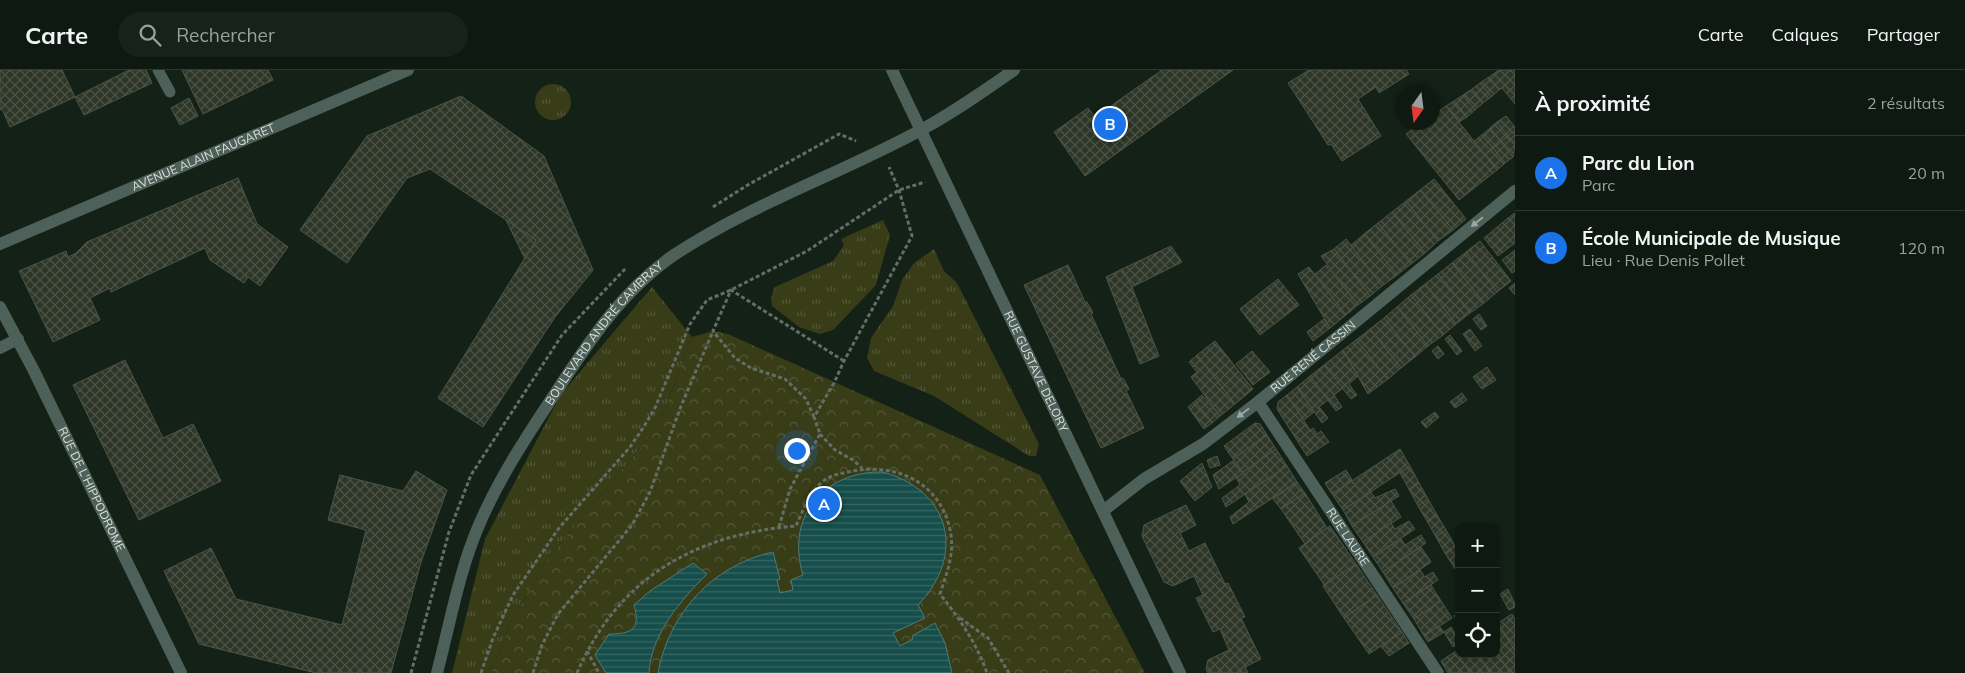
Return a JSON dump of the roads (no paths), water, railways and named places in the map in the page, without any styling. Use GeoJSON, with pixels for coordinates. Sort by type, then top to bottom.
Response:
{"type":"FeatureCollection","features":[{"type":"Feature","properties":{"kind":"street","name":"AVENUE ALAIN FAUGARET"},"geometry":{"type":"LineString","coordinates":[[0,244],[408,70]]}},
{"type":"Feature","properties":{"kind":"street","name":"RUE GUSTAVE DELORY"},"geometry":{"type":"LineString","coordinates":[[892,70],[1180,673]]}},
{"type":"Feature","properties":{"kind":"street","name":"BOULEVARD ANDRÉ CAMBRAY"},"geometry":{"type":"LineString","coordinates":[[437,673],[468,554],[479,525],[496,491],[526,438],[578,358],[628,294],[654,269],[695,242],[754,210],[920,130],[1014,70]]}},
{"type":"Feature","properties":{"kind":"street","name":"RUE RENÉ CASSIN"},"geometry":{"type":"LineString","coordinates":[[1103,511],[1144,479],[1203,444],[1258,402],[1515,191]]}},
{"type":"Feature","properties":{"kind":"street","name":"RUE DE L'HIPPODROME"},"geometry":{"type":"LineString","coordinates":[[0,307],[18,340],[181,673]]}},
{"type":"Feature","properties":{"kind":"street"},"geometry":{"type":"LineString","coordinates":[[0,348],[18,340]]}},
{"type":"Feature","properties":{"kind":"street","name":"RUE LAURE"},"geometry":{"type":"LineString","coordinates":[[1258,402],[1438,673]]}},
{"type":"Feature","properties":{"kind":"lane"},"geometry":{"type":"LineString","coordinates":[[158,70],[170,92]]}},
{"type":"Feature","properties":{"kind":"water"},"geometry":{"type":"Polygon","coordinates":[[[883,472],[906,481],[924,494],[937,509],[944,527],[946,546],[942,566],[933,586],[918,605],[925,618],[893,633],[900,646],[913,639],[912,636],[935,623],[945,643],[952,673],[658,673],[672,631],[683,612],[713,580],[751,558],[773,552],[780,579],[777,580],[780,593],[793,590],[791,580],[803,575],[799,554],[800,534],[805,516],[814,501],[827,489],[843,479],[862,474],[883,472]]]}},
{"type":"Feature","properties":{"kind":"water"},"geometry":{"type":"Polygon","coordinates":[[[693,563],[707,574],[678,606],[661,631],[651,659],[649,673],[606,673],[595,655],[609,634],[624,633],[633,628],[636,620],[634,605],[650,591],[693,563]]]}},
{"type":"Feature","properties":{"kind":"place","name":"École Municipale de Musique"},"geometry":{"type":"Point","coordinates":[1110,124]}},
{"type":"Feature","properties":{"kind":"place","name":"Parc du Lion"},"geometry":{"type":"Point","coordinates":[824,504]}}]}
